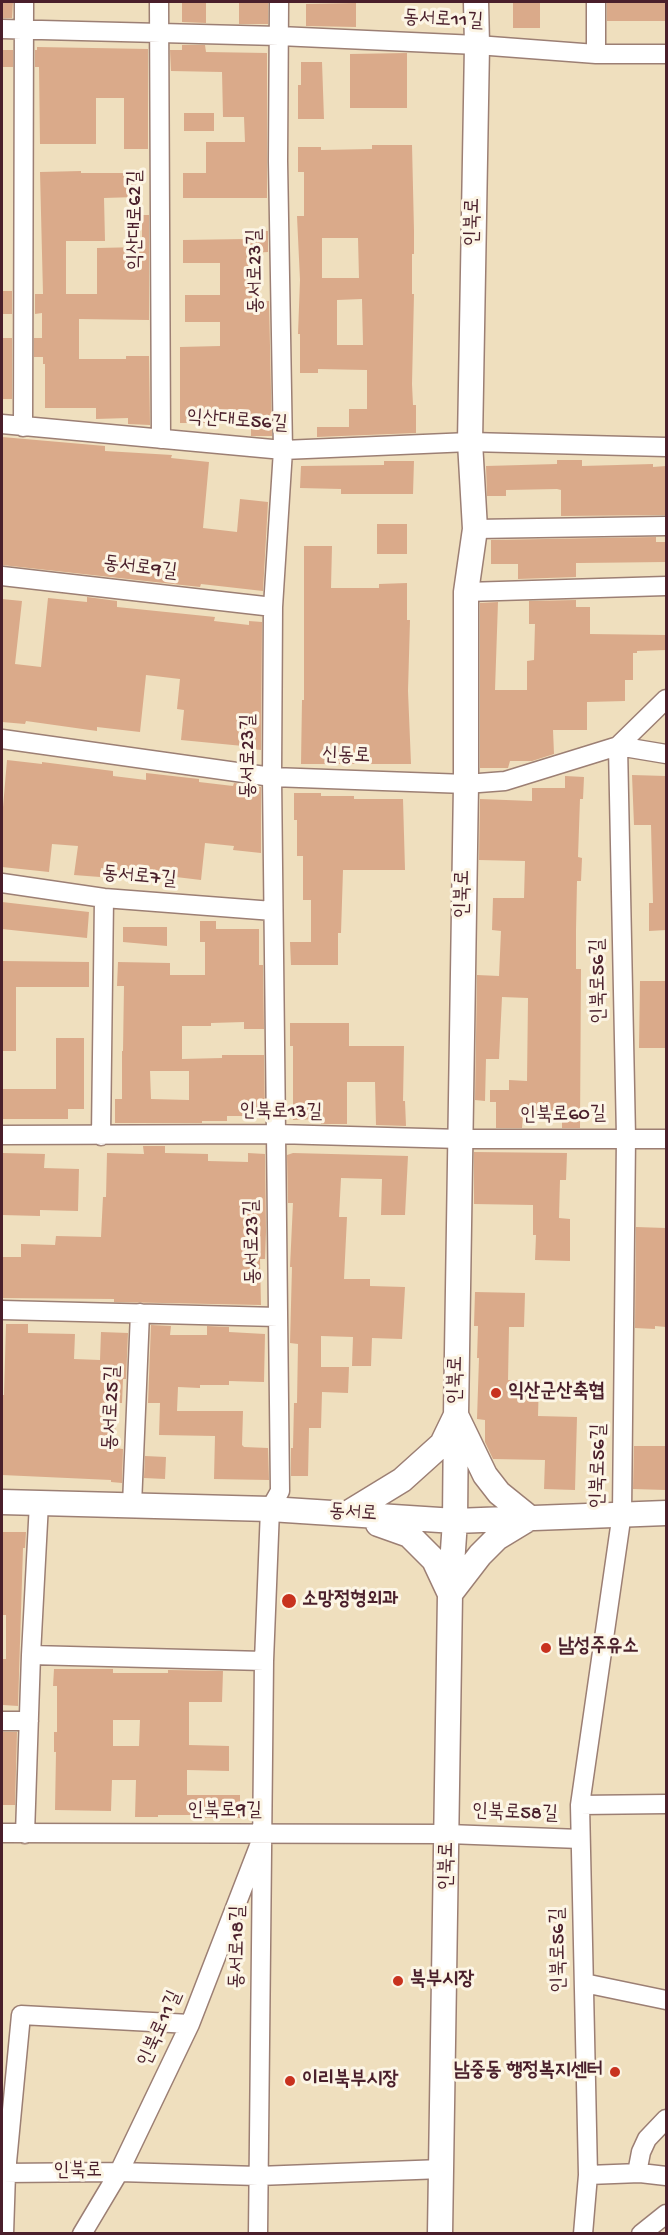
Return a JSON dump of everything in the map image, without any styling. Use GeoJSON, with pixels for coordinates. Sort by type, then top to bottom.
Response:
{"type":"FeatureCollection","features":[{"type":"Feature","properties":{"kind":"street"},"geometry":{"type":"LineString","coordinates":[[23,427],[24,2]]}},
{"type":"Feature","properties":{"kind":"street","name":"익산대로62길"},"geometry":{"type":"LineString","coordinates":[[159,2],[161,439]]}},
{"type":"Feature","properties":{"kind":"street","name":"동서로23길"},"geometry":{"type":"LineString","coordinates":[[270,1509],[280,1491],[272,777],[273,607],[283,450],[278,161],[279,2]]}},
{"type":"Feature","properties":{"kind":"street","name":"인북로"},"geometry":{"type":"LineString","coordinates":[[440,2234],[466,784],[466,592],[475,529],[471,442],[476,2]]}},
{"type":"Feature","properties":{"kind":"street"},"geometry":{"type":"LineString","coordinates":[[596,2],[596,54]]}},
{"type":"Feature","properties":{"kind":"street","name":"동서로11길"},"geometry":{"type":"LineString","coordinates":[[2,29],[279,36],[477,45],[596,54],[666,54]]}},
{"type":"Feature","properties":{"kind":"street","name":"익산대로56길"},"geometry":{"type":"LineString","coordinates":[[2,424],[283,450],[471,442]]}},
{"type":"Feature","properties":{"kind":"street"},"geometry":{"type":"LineString","coordinates":[[471,442],[666,447]]}},
{"type":"Feature","properties":{"kind":"street"},"geometry":{"type":"LineString","coordinates":[[475,529],[666,526]]}},
{"type":"Feature","properties":{"kind":"street","name":"동서로9길"},"geometry":{"type":"LineString","coordinates":[[2,576],[273,607]]}},
{"type":"Feature","properties":{"kind":"street"},"geometry":{"type":"LineString","coordinates":[[466,592],[666,586]]}},
{"type":"Feature","properties":{"kind":"street","name":"신동로"},"geometry":{"type":"LineString","coordinates":[[2,739],[272,777],[466,784],[505,781],[618,746],[666,699]]}},
{"type":"Feature","properties":{"kind":"street"},"geometry":{"type":"LineString","coordinates":[[618,746],[666,754]]}},
{"type":"Feature","properties":{"kind":"street","name":"인북로56길"},"geometry":{"type":"LineString","coordinates":[[583,2234],[588,2175],[580,1805],[622,1513],[626,1137],[618,746]]}},
{"type":"Feature","properties":{"kind":"street","name":"동서로7길"},"geometry":{"type":"LineString","coordinates":[[2,883],[104,898],[273,911]]}},
{"type":"Feature","properties":{"kind":"street"},"geometry":{"type":"LineString","coordinates":[[101,1136],[104,898]]}},
{"type":"Feature","properties":{"kind":"street","name":"인북로13길"},"geometry":{"type":"LineString","coordinates":[[2,1135],[276,1134],[460,1139]]}},
{"type":"Feature","properties":{"kind":"street","name":"인북로60길"},"geometry":{"type":"LineString","coordinates":[[460,1139],[626,1137],[666,1139]]}},
{"type":"Feature","properties":{"kind":"street"},"geometry":{"type":"LineString","coordinates":[[2,1310],[278,1317]]}},
{"type":"Feature","properties":{"kind":"street","name":"동서로25길"},"geometry":{"type":"LineString","coordinates":[[132,1505],[140,1313]]}},
{"type":"Feature","properties":{"kind":"street"},"geometry":{"type":"LineString","coordinates":[[348,1513],[402,1480],[442,1444],[456,1415]]}},
{"type":"Feature","properties":{"kind":"street"},"geometry":{"type":"LineString","coordinates":[[348,1513],[410,1535],[434,1560],[450,1594],[480,1555],[497,1538],[531,1518],[499,1493],[485,1475],[456,1415]]}},
{"type":"Feature","properties":{"kind":"street","name":"동서로"},"geometry":{"type":"LineString","coordinates":[[2,1502],[270,1509],[454,1521],[666,1513]]}},
{"type":"Feature","properties":{"kind":"street"},"geometry":{"type":"LineString","coordinates":[[25,1834],[39,1503]]}},
{"type":"Feature","properties":{"kind":"street","name":"동서로18길"},"geometry":{"type":"LineString","coordinates":[[258,2234],[264,1660],[270,1509]]}},
{"type":"Feature","properties":{"kind":"street"},"geometry":{"type":"LineString","coordinates":[[31,1655],[264,1660]]}},
{"type":"Feature","properties":{"kind":"street"},"geometry":{"type":"LineString","coordinates":[[2,1721],[29,1721]]}},
{"type":"Feature","properties":{"kind":"street","name":"인북로58길"},"geometry":{"type":"LineString","coordinates":[[580,1805],[666,1804]]}},
{"type":"Feature","properties":{"kind":"street","name":"인북로9길"},"geometry":{"type":"LineString","coordinates":[[2,1833],[448,1834]]}},
{"type":"Feature","properties":{"kind":"street","name":"인북로58길"},"geometry":{"type":"LineString","coordinates":[[448,1834],[580,1839]]}},
{"type":"Feature","properties":{"kind":"street","name":"인북로11길"},"geometry":{"type":"LineString","coordinates":[[82,2234],[118,2172],[190,2025],[263,1835]]}},
{"type":"Feature","properties":{"kind":"street"},"geometry":{"type":"LineString","coordinates":[[584,1983],[666,2000]]}},
{"type":"Feature","properties":{"kind":"street"},"geometry":{"type":"LineString","coordinates":[[4,2234],[4,2173],[21,2015],[190,2025]]}},
{"type":"Feature","properties":{"kind":"street"},"geometry":{"type":"LineString","coordinates":[[637,2174],[641,2152],[647,2139],[666,2119]]}},
{"type":"Feature","properties":{"kind":"street","name":"인북로"},"geometry":{"type":"LineString","coordinates":[[4,2173],[118,2172],[258,2176],[442,2169]]}},
{"type":"Feature","properties":{"kind":"street"},"geometry":{"type":"LineString","coordinates":[[588,2175],[666,2176]]}},
{"type":"Feature","properties":{"kind":"street"},"geometry":{"type":"LineString","coordinates":[[640,2234],[666,2214]]}},
{"type":"Feature","properties":{"kind":"building"},"geometry":{"type":"Polygon","coordinates":[[[2,2],[13,2],[12,18],[2,18],[2,2]]]}},
{"type":"Feature","properties":{"kind":"building"},"geometry":{"type":"Polygon","coordinates":[[[182,2],[206,2],[206,23],[182,22],[182,2]]]}},
{"type":"Feature","properties":{"kind":"building"},"geometry":{"type":"Polygon","coordinates":[[[239,2],[268,2],[268,24],[239,24],[239,2]]]}},
{"type":"Feature","properties":{"kind":"building"},"geometry":{"type":"Polygon","coordinates":[[[513,2],[540,2],[540,28],[513,28],[513,2]]]}},
{"type":"Feature","properties":{"kind":"building"},"geometry":{"type":"Polygon","coordinates":[[[607,2],[666,2],[666,21],[607,21],[607,2]]]}},
{"type":"Feature","properties":{"kind":"building"},"geometry":{"type":"Polygon","coordinates":[[[356,3],[356,27],[306,26],[306,4],[356,3]]]}},
{"type":"Feature","properties":{"kind":"building"},"geometry":{"type":"Polygon","coordinates":[[[182,45],[205,45],[206,52],[267,53],[267,198],[183,198],[183,173],[206,173],[206,142],[245,142],[244,117],[223,117],[222,72],[171,71],[170,50],[182,50],[182,45]]]}},
{"type":"Feature","properties":{"kind":"building"},"geometry":{"type":"Polygon","coordinates":[[[37,47],[148,49],[148,149],[124,149],[124,98],[96,98],[96,144],[40,144],[39,67],[35,67],[37,47]]]}},
{"type":"Feature","properties":{"kind":"building"},"geometry":{"type":"Polygon","coordinates":[[[2,50],[13,50],[13,67],[2,67],[2,50]]]}},
{"type":"Feature","properties":{"kind":"building"},"geometry":{"type":"Polygon","coordinates":[[[407,53],[407,108],[350,108],[350,54],[407,53]]]}},
{"type":"Feature","properties":{"kind":"building"},"geometry":{"type":"Polygon","coordinates":[[[301,62],[322,62],[324,119],[298,119],[301,62]]]}},
{"type":"Feature","properties":{"kind":"building"},"geometry":{"type":"Polygon","coordinates":[[[184,113],[214,113],[214,131],[184,131],[184,113]]]}},
{"type":"Feature","properties":{"kind":"building"},"geometry":{"type":"Polygon","coordinates":[[[372,145],[412,145],[414,254],[412,254],[412,294],[414,294],[412,384],[413,405],[416,405],[416,433],[317,437],[317,427],[349,427],[349,409],[367,409],[367,370],[318,369],[318,373],[300,373],[297,216],[304,216],[304,172],[298,172],[298,147],[321,147],[321,150],[372,149],[372,145]],[[322,238],[322,278],[359,278],[358,238],[322,238]],[[362,299],[337,300],[337,345],[363,345],[362,299]]]}},
{"type":"Feature","properties":{"kind":"building"},"geometry":{"type":"Polygon","coordinates":[[[81,171],[81,173],[135,173],[136,197],[104,198],[105,241],[66,241],[66,294],[97,294],[97,248],[142,247],[142,215],[149,215],[149,320],[79,319],[79,359],[126,359],[126,356],[149,356],[150,425],[128,424],[128,418],[96,419],[96,408],[45,408],[45,364],[43,364],[43,357],[34,357],[34,338],[42,338],[42,313],[35,314],[35,294],[43,294],[40,172],[81,171]]]}},
{"type":"Feature","properties":{"kind":"building"},"geometry":{"type":"Polygon","coordinates":[[[245,231],[268,231],[268,252],[251,253],[252,301],[269,301],[272,436],[251,436],[251,418],[208,418],[208,423],[180,423],[180,347],[220,346],[220,322],[185,322],[185,295],[220,295],[220,263],[183,263],[183,240],[245,239],[245,231]]]}},
{"type":"Feature","properties":{"kind":"building"},"geometry":{"type":"Polygon","coordinates":[[[2,291],[12,291],[12,314],[2,314],[2,291]]]}},
{"type":"Feature","properties":{"kind":"building"},"geometry":{"type":"Polygon","coordinates":[[[2,338],[12,338],[12,399],[2,399],[2,338]]]}},
{"type":"Feature","properties":{"kind":"building"},"geometry":{"type":"Polygon","coordinates":[[[2,437],[105,446],[105,451],[172,455],[171,458],[209,462],[203,528],[237,532],[240,499],[268,502],[263,591],[201,584],[200,587],[2,565],[2,437]]]}},
{"type":"Feature","properties":{"kind":"building"},"geometry":{"type":"Polygon","coordinates":[[[557,460],[582,460],[582,466],[653,464],[653,467],[666,466],[666,515],[561,516],[561,490],[557,489],[506,490],[506,496],[487,496],[486,466],[557,464],[557,460]]]}},
{"type":"Feature","properties":{"kind":"building"},"geometry":{"type":"Polygon","coordinates":[[[384,461],[414,461],[413,494],[341,494],[341,489],[300,488],[301,466],[384,465],[384,461]]]}},
{"type":"Feature","properties":{"kind":"building"},"geometry":{"type":"Polygon","coordinates":[[[377,524],[407,524],[407,554],[377,554],[377,524]]]}},
{"type":"Feature","properties":{"kind":"building"},"geometry":{"type":"Polygon","coordinates":[[[656,537],[656,542],[666,542],[666,562],[576,563],[576,577],[518,579],[518,564],[491,564],[491,540],[656,537]]]}},
{"type":"Feature","properties":{"kind":"building"},"geometry":{"type":"Polygon","coordinates":[[[304,546],[332,546],[331,588],[379,588],[379,584],[407,583],[407,620],[410,620],[408,691],[411,764],[301,764],[302,700],[304,700],[304,546]]]}},
{"type":"Feature","properties":{"kind":"building"},"geometry":{"type":"Polygon","coordinates":[[[87,597],[117,601],[117,607],[215,617],[214,621],[249,625],[249,621],[262,622],[261,750],[181,740],[184,710],[177,709],[180,679],[146,675],[140,732],[97,727],[97,731],[26,721],[25,724],[2,722],[2,599],[22,601],[15,664],[41,667],[48,598],[87,602],[87,597]]]}},
{"type":"Feature","properties":{"kind":"building"},"geometry":{"type":"Polygon","coordinates":[[[576,600],[576,607],[590,607],[590,634],[666,635],[666,650],[633,653],[633,680],[625,680],[625,701],[587,702],[587,730],[553,730],[554,754],[532,761],[510,761],[508,768],[480,768],[480,603],[498,602],[495,690],[527,690],[527,661],[534,660],[535,624],[529,624],[529,601],[576,600]]]}},
{"type":"Feature","properties":{"kind":"building"},"geometry":{"type":"Polygon","coordinates":[[[7,760],[113,771],[113,776],[146,780],[146,773],[199,779],[199,782],[233,786],[234,783],[261,787],[261,853],[233,850],[234,846],[205,843],[201,880],[101,868],[100,877],[74,875],[78,846],[52,844],[49,872],[2,867],[2,819],[7,760]]]}},
{"type":"Feature","properties":{"kind":"building"},"geometry":{"type":"Polygon","coordinates":[[[632,775],[666,776],[666,930],[649,931],[649,903],[653,903],[651,825],[634,825],[632,775]]]}},
{"type":"Feature","properties":{"kind":"building"},"geometry":{"type":"Polygon","coordinates":[[[565,776],[584,777],[583,799],[580,799],[578,857],[582,858],[581,881],[577,881],[576,930],[576,969],[581,969],[580,1128],[562,1128],[562,1115],[523,1114],[522,1128],[496,1128],[496,1102],[490,1102],[490,1090],[509,1090],[509,1080],[527,1081],[528,998],[502,997],[499,1059],[486,1059],[485,1101],[475,1100],[477,975],[499,976],[501,931],[492,930],[493,898],[524,898],[525,861],[479,860],[480,799],[532,801],[532,788],[565,788],[565,776]]]}},
{"type":"Feature","properties":{"kind":"building"},"geometry":{"type":"Polygon","coordinates":[[[294,793],[354,796],[354,799],[403,799],[405,870],[343,870],[338,965],[291,965],[290,942],[311,942],[311,900],[303,900],[303,856],[297,856],[294,793]]]}},
{"type":"Feature","properties":{"kind":"building"},"geometry":{"type":"Polygon","coordinates":[[[2,902],[89,912],[87,938],[2,929],[2,902]]]}},
{"type":"Feature","properties":{"kind":"building"},"geometry":{"type":"Polygon","coordinates":[[[200,921],[216,921],[216,929],[259,929],[259,965],[263,965],[264,1029],[244,1029],[244,1022],[211,1023],[211,1026],[182,1026],[182,1059],[222,1058],[222,1055],[264,1055],[265,1116],[227,1116],[227,1121],[202,1121],[202,1123],[115,1123],[115,1099],[122,1099],[123,1051],[124,986],[117,986],[118,962],[170,963],[170,975],[205,975],[205,942],[200,942],[200,921]],[[150,1071],[151,1099],[189,1100],[189,1071],[150,1071]]]}},
{"type":"Feature","properties":{"kind":"building"},"geometry":{"type":"Polygon","coordinates":[[[123,927],[167,927],[167,946],[123,942],[123,927]]]}},
{"type":"Feature","properties":{"kind":"building"},"geometry":{"type":"Polygon","coordinates":[[[2,961],[89,962],[89,987],[16,987],[16,1051],[2,1051],[2,961]]]}},
{"type":"Feature","properties":{"kind":"building"},"geometry":{"type":"Polygon","coordinates":[[[640,981],[666,981],[666,1048],[639,1048],[640,981]]]}},
{"type":"Feature","properties":{"kind":"building"},"geometry":{"type":"Polygon","coordinates":[[[290,1023],[349,1023],[349,1046],[404,1046],[403,1101],[405,1101],[406,1126],[376,1125],[375,1082],[347,1082],[347,1124],[321,1124],[321,1119],[293,1120],[293,1046],[290,1046],[290,1023]]]}},
{"type":"Feature","properties":{"kind":"building"},"geometry":{"type":"Polygon","coordinates":[[[56,1038],[84,1038],[84,1109],[68,1109],[68,1119],[2,1119],[2,1089],[56,1089],[56,1038]]]}},
{"type":"Feature","properties":{"kind":"building"},"geometry":{"type":"Polygon","coordinates":[[[143,1146],[165,1146],[165,1153],[208,1154],[208,1161],[248,1162],[248,1153],[265,1154],[266,1232],[265,1259],[260,1259],[261,1305],[114,1302],[114,1299],[2,1298],[2,1257],[21,1257],[21,1244],[55,1245],[56,1236],[101,1237],[103,1197],[106,1197],[107,1153],[144,1154],[143,1146]]]}},
{"type":"Feature","properties":{"kind":"building"},"geometry":{"type":"Polygon","coordinates":[[[474,1152],[567,1153],[566,1180],[560,1180],[559,1218],[570,1219],[570,1261],[535,1260],[536,1235],[533,1235],[533,1205],[474,1204],[474,1152]]]}},
{"type":"Feature","properties":{"kind":"building"},"geometry":{"type":"Polygon","coordinates":[[[2,1153],[45,1154],[44,1168],[79,1169],[78,1211],[40,1210],[40,1216],[2,1215],[2,1153]]]}},
{"type":"Feature","properties":{"kind":"building"},"geometry":{"type":"Polygon","coordinates":[[[293,1153],[408,1156],[405,1215],[381,1215],[382,1179],[341,1178],[339,1217],[347,1217],[344,1279],[370,1279],[370,1286],[405,1287],[402,1339],[372,1338],[371,1366],[352,1366],[353,1337],[321,1336],[321,1367],[349,1367],[348,1393],[322,1392],[321,1428],[309,1428],[308,1476],[291,1476],[294,1403],[297,1403],[298,1344],[290,1343],[293,1203],[288,1203],[287,1155],[293,1153]]]}},
{"type":"Feature","properties":{"kind":"building"},"geometry":{"type":"Polygon","coordinates":[[[636,1227],[666,1228],[666,1327],[635,1328],[636,1227]]]}},
{"type":"Feature","properties":{"kind":"building"},"geometry":{"type":"Polygon","coordinates":[[[475,1292],[525,1293],[524,1327],[509,1327],[508,1380],[539,1380],[538,1416],[577,1417],[575,1490],[544,1489],[545,1460],[493,1459],[485,1442],[485,1420],[477,1419],[479,1358],[477,1358],[478,1326],[474,1326],[475,1292]]]}},
{"type":"Feature","properties":{"kind":"building"},"geometry":{"type":"Polygon","coordinates":[[[6,1324],[28,1324],[28,1333],[75,1334],[74,1359],[100,1360],[101,1332],[128,1333],[126,1379],[123,1379],[122,1403],[116,1403],[115,1448],[123,1449],[122,1483],[111,1482],[111,1480],[2,1475],[2,1395],[4,1395],[6,1324]]]}},
{"type":"Feature","properties":{"kind":"building"},"geometry":{"type":"Polygon","coordinates":[[[151,1325],[171,1326],[170,1335],[207,1335],[207,1326],[229,1327],[229,1332],[265,1334],[264,1382],[229,1381],[229,1385],[200,1385],[200,1388],[178,1387],[177,1411],[243,1411],[242,1445],[268,1448],[269,1480],[214,1479],[215,1436],[159,1435],[160,1403],[148,1403],[151,1325]]]}},
{"type":"Feature","properties":{"kind":"building"},"geometry":{"type":"Polygon","coordinates":[[[634,1446],[666,1446],[666,1490],[633,1489],[634,1446]]]}},
{"type":"Feature","properties":{"kind":"building"},"geometry":{"type":"Polygon","coordinates":[[[145,1456],[166,1457],[165,1479],[144,1478],[145,1456]]]}},
{"type":"Feature","properties":{"kind":"building"},"geometry":{"type":"Polygon","coordinates":[[[2,1532],[26,1532],[25,1548],[23,1548],[18,1706],[3,1705],[6,1615],[2,1615],[2,1532]]]}},
{"type":"Feature","properties":{"kind":"building"},"geometry":{"type":"Polygon","coordinates":[[[54,1669],[113,1669],[113,1673],[168,1673],[168,1670],[223,1671],[222,1702],[189,1702],[189,1745],[229,1746],[229,1771],[187,1770],[187,1795],[240,1795],[240,1818],[203,1818],[203,1815],[135,1817],[136,1780],[112,1780],[111,1811],[55,1810],[54,1732],[57,1732],[57,1686],[53,1686],[54,1669]],[[113,1720],[113,1746],[139,1746],[140,1720],[113,1720]]]}},
{"type":"Feature","properties":{"kind":"building"},"geometry":{"type":"Polygon","coordinates":[[[2,1732],[17,1732],[15,1805],[2,1805],[2,1732]]]}},
{"type":"Feature","properties":{"kind":"place","name":"익산군산축협"},"geometry":{"type":"Point","coordinates":[496,1393]}},
{"type":"Feature","properties":{"kind":"place","name":"소망정형외과"},"geometry":{"type":"Point","coordinates":[289,1601]}},
{"type":"Feature","properties":{"kind":"place","name":"남성주유소"},"geometry":{"type":"Point","coordinates":[546,1648]}},
{"type":"Feature","properties":{"kind":"place","name":"북부시장"},"geometry":{"type":"Point","coordinates":[398,1981]}},
{"type":"Feature","properties":{"kind":"place","name":"남중동 행정복지센터"},"geometry":{"type":"Point","coordinates":[615,2072]}},
{"type":"Feature","properties":{"kind":"place","name":"이리북부시장"},"geometry":{"type":"Point","coordinates":[290,2081]}}]}
